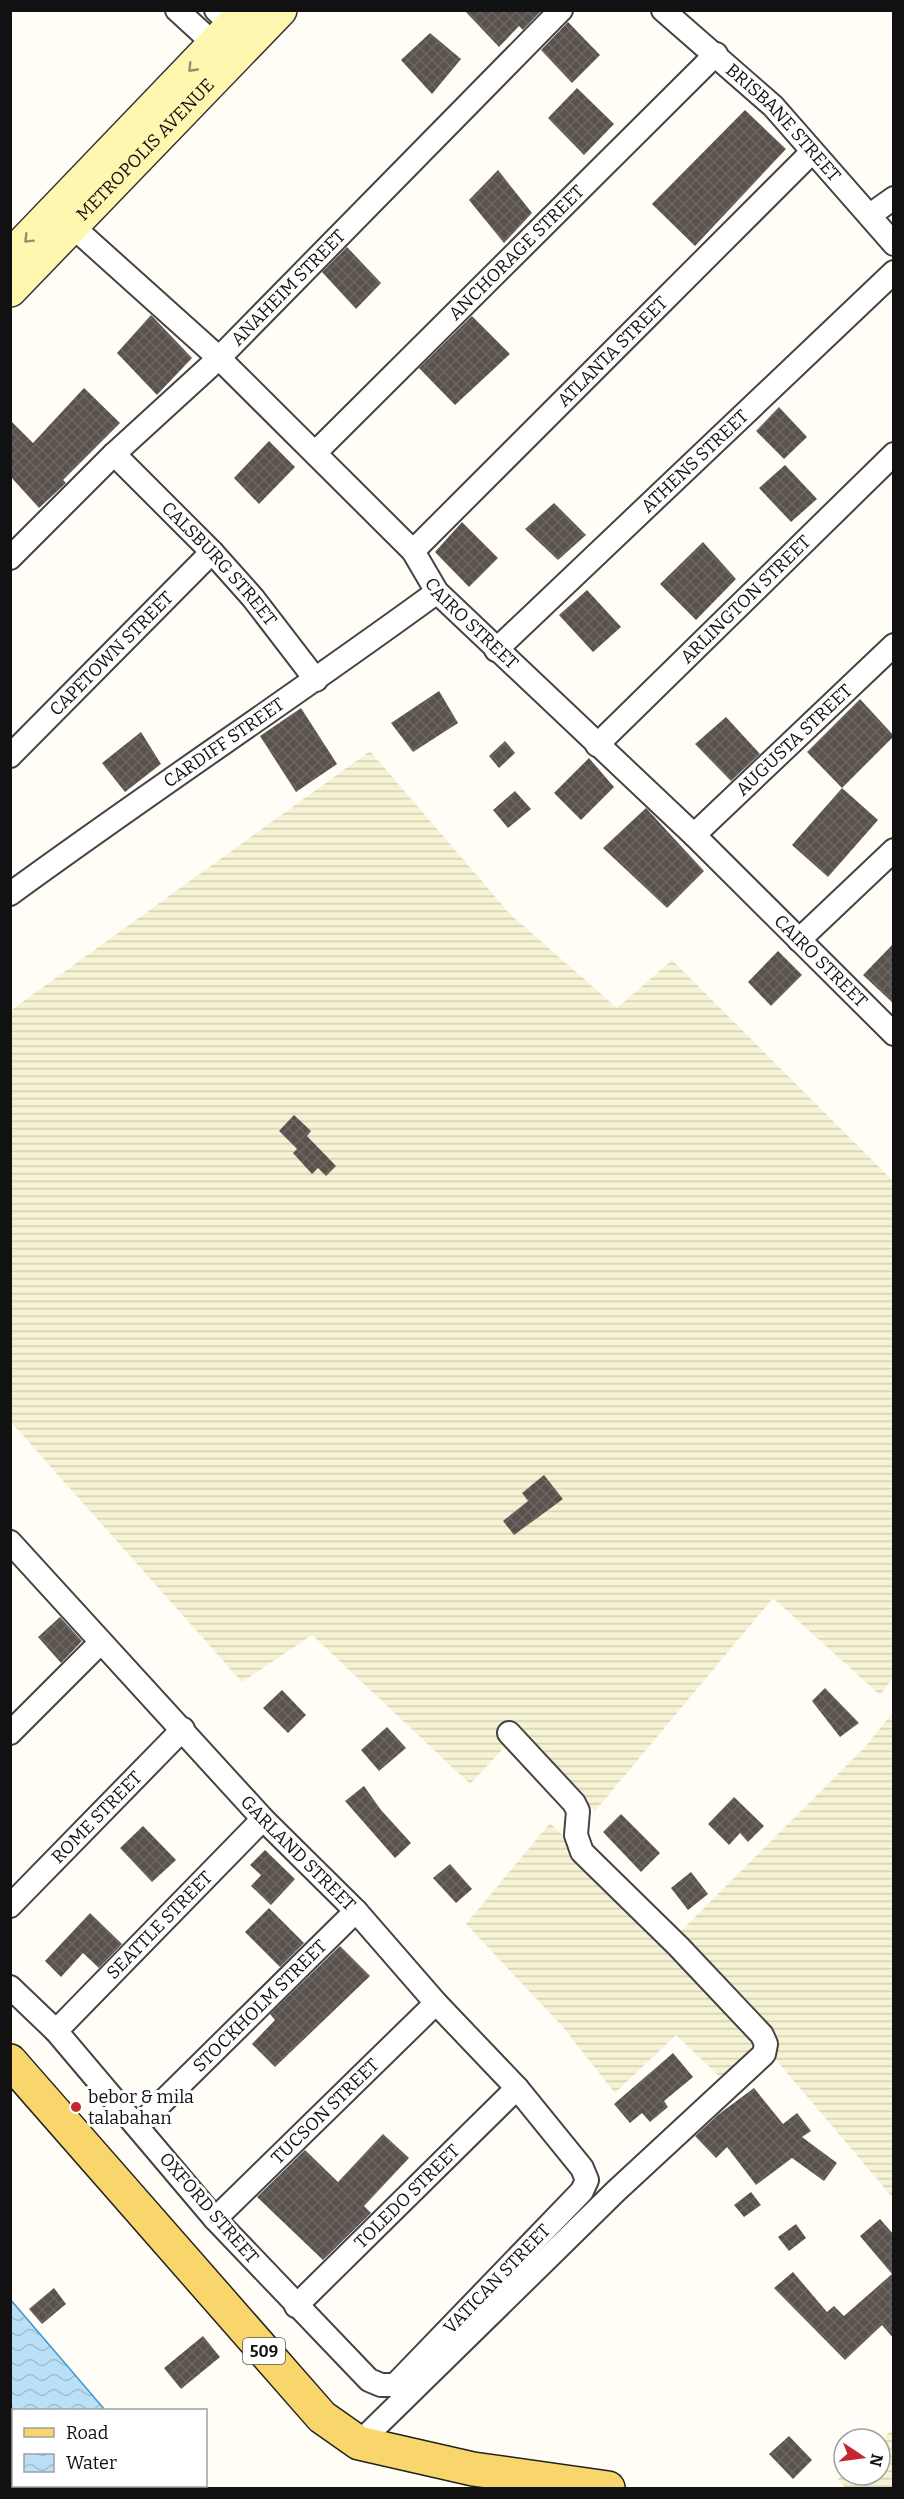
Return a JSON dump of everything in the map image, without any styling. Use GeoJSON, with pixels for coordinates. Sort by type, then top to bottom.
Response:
{"type":"FeatureCollection","features":[{"type":"Feature","properties":{"kind":"main road","name":"METROPOLIS AVENUE"},"geometry":{"type":"LineString","coordinates":[[10,290],[64,219],[232,32],[280,10]]}},
{"type":"Feature","properties":{"kind":"main road","name":"METROPOLIS AVENUE"},"geometry":{"type":"LineString","coordinates":[[10,257],[64,219]]}},
{"type":"Feature","properties":{"kind":"main road","name":"509"},"geometry":{"type":"LineString","coordinates":[[10,2061],[322,2417],[359,2443],[473,2469],[608,2488]]}},
{"type":"Feature","properties":{"kind":"street"},"geometry":{"type":"LineString","coordinates":[[177,10],[232,32]]}},
{"type":"Feature","properties":{"kind":"street","name":"ANAHEIM STREET"},"geometry":{"type":"LineString","coordinates":[[10,558],[114,454],[219,358],[561,10]]}},
{"type":"Feature","properties":{"kind":"street","name":"BRISBANE STREET"},"geometry":{"type":"LineString","coordinates":[[663,10],[773,106],[811,153],[870,215],[894,244]]}},
{"type":"Feature","properties":{"kind":"street","name":"ANCHORAGE STREET"},"geometry":{"type":"LineString","coordinates":[[315,453],[716,54]]}},
{"type":"Feature","properties":{"kind":"street","name":"ATLANTA STREET"},"geometry":{"type":"LineString","coordinates":[[413,551],[811,153]]}},
{"type":"Feature","properties":{"kind":"street"},"geometry":{"type":"LineString","coordinates":[[870,215],[894,198]]}},
{"type":"Feature","properties":{"kind":"street","name":"CAIRO STREET"},"geometry":{"type":"LineString","coordinates":[[64,219],[219,358],[413,551],[437,592],[694,835],[894,1034]]}},
{"type":"Feature","properties":{"kind":"street","name":"ATHENS STREET"},"geometry":{"type":"LineString","coordinates":[[496,650],[894,272]]}},
{"type":"Feature","properties":{"kind":"street","name":"CALSBURG STREET"},"geometry":{"type":"LineString","coordinates":[[114,454],[212,552],[253,598],[316,680]]}},
{"type":"Feature","properties":{"kind":"street","name":"ARLINGTON STREET"},"geometry":{"type":"LineString","coordinates":[[597,745],[894,454]]}},
{"type":"Feature","properties":{"kind":"street","name":"CAPETOWN STREET"},"geometry":{"type":"LineString","coordinates":[[10,756],[212,552]]}},
{"type":"Feature","properties":{"kind":"street","name":"CARDIFF STREET"},"geometry":{"type":"LineString","coordinates":[[10,894],[144,796],[316,680],[437,592]]}},
{"type":"Feature","properties":{"kind":"street","name":"AUGUSTA STREET"},"geometry":{"type":"LineString","coordinates":[[694,835],[894,645]]}},
{"type":"Feature","properties":{"kind":"street"},"geometry":{"type":"LineString","coordinates":[[799,940],[894,850]]}},
{"type":"Feature","properties":{"kind":"street","name":"GARLAND STREET"},"geometry":{"type":"LineString","coordinates":[[13,1550],[183,1729],[263,1819],[356,1911],[436,2003],[517,2088],[582,2168]]}},
{"type":"Feature","properties":{"kind":"street"},"geometry":{"type":"LineString","coordinates":[[10,1733],[101,1642]]}},
{"type":"Feature","properties":{"kind":"street","name":"ROME STREET"},"geometry":{"type":"LineString","coordinates":[[10,1906],[183,1729]]}},
{"type":"Feature","properties":{"kind":"street"},"geometry":{"type":"LineString","coordinates":[[359,2443],[625,2183],[764,2054],[766,2044],[762,2035],[678,1946],[582,1852],[576,1835],[578,1810],[574,1803],[508,1732]]}},
{"type":"Feature","properties":{"kind":"street","name":"SEATTLE STREET"},"geometry":{"type":"LineString","coordinates":[[56,2031],[263,1819]]}},
{"type":"Feature","properties":{"kind":"street","name":"STOCKHOLM STREET"},"geometry":{"type":"LineString","coordinates":[[138,2126],[356,1911]]}},
{"type":"Feature","properties":{"kind":"street","name":"OXFORD STREET"},"geometry":{"type":"LineString","coordinates":[[10,1987],[56,2031],[215,2220],[296,2306],[369,2380],[381,2385],[395,2385]]}},
{"type":"Feature","properties":{"kind":"street","name":"TUCSON STREET"},"geometry":{"type":"LineString","coordinates":[[215,2220],[436,2003]]}},
{"type":"Feature","properties":{"kind":"street","name":"TOLEDO STREET"},"geometry":{"type":"LineString","coordinates":[[296,2306],[517,2088]]}},
{"type":"Feature","properties":{"kind":"street","name":"VATICAN STREET"},"geometry":{"type":"LineString","coordinates":[[395,2385],[582,2191],[587,2180],[582,2168]]}},
{"type":"Feature","properties":{"kind":"shaded area"},"geometry":{"type":"Polygon","coordinates":[[[370,751],[510,914],[617,1008],[672,960],[893,1181],[893,1678],[880,1695],[773,1598],[595,1811],[518,1733],[470,1784],[312,1635],[242,1682],[11,1422],[10,1011],[370,751]]]}},
{"type":"Feature","properties":{"kind":"shaded area"},"geometry":{"type":"Polygon","coordinates":[[[893,1712],[893,2198],[760,2041],[723,2080],[676,2035],[615,2093],[562,2026],[466,1924],[550,1823],[671,1941],[866,1746],[893,1712]]]}},
{"type":"Feature","properties":{"kind":"shaded area"},"geometry":{"type":"Polygon","coordinates":[[[892,2430],[893,2488],[845,2488],[892,2487],[892,2430]]]}},
{"type":"Feature","properties":{"kind":"water"},"geometry":{"type":"Polygon","coordinates":[[[10,2299],[104,2409],[12,2409],[12,2487],[188,2488],[11,2488],[10,2299]]]}},
{"type":"Feature","properties":{"kind":"building"},"geometry":{"type":"Polygon","coordinates":[[[464,10],[542,10],[523,30],[519,26],[499,47],[464,10]]]}},
{"type":"Feature","properties":{"kind":"building"},"geometry":{"type":"Polygon","coordinates":[[[568,22],[600,55],[572,83],[541,50],[568,22]]]}},
{"type":"Feature","properties":{"kind":"building"},"geometry":{"type":"Polygon","coordinates":[[[430,33],[461,59],[432,94],[401,60],[430,33]]]}},
{"type":"Feature","properties":{"kind":"building"},"geometry":{"type":"Polygon","coordinates":[[[577,88],[614,124],[584,155],[548,118],[577,88]]]}},
{"type":"Feature","properties":{"kind":"building"},"geometry":{"type":"Polygon","coordinates":[[[745,110],[786,149],[695,246],[652,204],[745,110]]]}},
{"type":"Feature","properties":{"kind":"building"},"geometry":{"type":"Polygon","coordinates":[[[498,170],[532,213],[504,243],[469,200],[498,170]]]}},
{"type":"Feature","properties":{"kind":"building"},"geometry":{"type":"Polygon","coordinates":[[[347,247],[381,283],[356,309],[322,272],[347,247]]]}},
{"type":"Feature","properties":{"kind":"building"},"geometry":{"type":"Polygon","coordinates":[[[151,315],[192,358],[157,395],[117,353],[151,315]]]}},
{"type":"Feature","properties":{"kind":"building"},"geometry":{"type":"Polygon","coordinates":[[[472,316],[510,354],[455,405],[419,368],[472,316]]]}},
{"type":"Feature","properties":{"kind":"building"},"geometry":{"type":"Polygon","coordinates":[[[84,388],[120,423],[63,480],[66,483],[39,508],[10,476],[10,420],[33,443],[84,388]]]}},
{"type":"Feature","properties":{"kind":"building"},"geometry":{"type":"Polygon","coordinates":[[[779,407],[807,437],[784,459],[756,431],[779,407]]]}},
{"type":"Feature","properties":{"kind":"building"},"geometry":{"type":"Polygon","coordinates":[[[269,441],[295,467],[259,504],[234,478],[269,441]]]}},
{"type":"Feature","properties":{"kind":"building"},"geometry":{"type":"Polygon","coordinates":[[[785,465],[817,499],[791,522],[759,488],[785,465]]]}},
{"type":"Feature","properties":{"kind":"building"},"geometry":{"type":"Polygon","coordinates":[[[554,503],[586,535],[558,560],[525,529],[554,503]]]}},
{"type":"Feature","properties":{"kind":"building"},"geometry":{"type":"Polygon","coordinates":[[[462,522],[498,558],[469,587],[435,552],[462,522]]]}},
{"type":"Feature","properties":{"kind":"building"},"geometry":{"type":"Polygon","coordinates":[[[703,542],[736,579],[696,620],[660,584],[703,542]]]}},
{"type":"Feature","properties":{"kind":"building"},"geometry":{"type":"Polygon","coordinates":[[[587,590],[621,627],[593,652],[559,615],[587,590]]]}},
{"type":"Feature","properties":{"kind":"building"},"geometry":{"type":"Polygon","coordinates":[[[439,691],[458,723],[413,752],[391,723],[439,691]]]}},
{"type":"Feature","properties":{"kind":"building"},"geometry":{"type":"Polygon","coordinates":[[[860,699],[894,736],[842,788],[807,752],[860,699]]]}},
{"type":"Feature","properties":{"kind":"building"},"geometry":{"type":"Polygon","coordinates":[[[301,708],[337,764],[296,792],[260,736],[301,708]]]}},
{"type":"Feature","properties":{"kind":"building"},"geometry":{"type":"Polygon","coordinates":[[[726,717],[760,754],[731,781],[695,744],[726,717]]]}},
{"type":"Feature","properties":{"kind":"building"},"geometry":{"type":"Polygon","coordinates":[[[141,732],[161,764],[125,792],[102,763],[141,732]]]}},
{"type":"Feature","properties":{"kind":"building"},"geometry":{"type":"Polygon","coordinates":[[[505,741],[515,753],[499,768],[489,756],[505,741]]]}},
{"type":"Feature","properties":{"kind":"building"},"geometry":{"type":"Polygon","coordinates":[[[589,758],[614,787],[581,820],[554,793],[589,758]]]}},
{"type":"Feature","properties":{"kind":"building"},"geometry":{"type":"Polygon","coordinates":[[[842,788],[878,820],[828,877],[792,845],[842,788]]]}},
{"type":"Feature","properties":{"kind":"building"},"geometry":{"type":"Polygon","coordinates":[[[515,791],[531,809],[508,828],[493,810],[515,791]]]}},
{"type":"Feature","properties":{"kind":"building"},"geometry":{"type":"Polygon","coordinates":[[[646,808],[704,871],[667,908],[603,848],[646,808]]]}},
{"type":"Feature","properties":{"kind":"building"},"geometry":{"type":"Polygon","coordinates":[[[894,943],[894,1004],[863,975],[894,943]]]}},
{"type":"Feature","properties":{"kind":"building"},"geometry":{"type":"Polygon","coordinates":[[[778,951],[802,975],[771,1006],[748,982],[778,951]]]}},
{"type":"Feature","properties":{"kind":"building"},"geometry":{"type":"Polygon","coordinates":[[[294,1115],[311,1131],[307,1136],[336,1166],[326,1176],[318,1168],[312,1174],[293,1153],[297,1149],[279,1131],[294,1115]]]}},
{"type":"Feature","properties":{"kind":"building"},"geometry":{"type":"Polygon","coordinates":[[[544,1475],[563,1499],[514,1535],[503,1521],[528,1501],[522,1493],[544,1475]]]}},
{"type":"Feature","properties":{"kind":"building"},"geometry":{"type":"Polygon","coordinates":[[[60,1617],[82,1641],[61,1663],[38,1637],[60,1617]]]}},
{"type":"Feature","properties":{"kind":"building"},"geometry":{"type":"Polygon","coordinates":[[[825,1688],[859,1723],[840,1737],[812,1701],[825,1688]]]}},
{"type":"Feature","properties":{"kind":"building"},"geometry":{"type":"Polygon","coordinates":[[[282,1690],[306,1715],[288,1733],[263,1708],[282,1690]]]}},
{"type":"Feature","properties":{"kind":"building"},"geometry":{"type":"Polygon","coordinates":[[[387,1727],[406,1748],[379,1771],[361,1750],[387,1727]]]}},
{"type":"Feature","properties":{"kind":"building"},"geometry":{"type":"Polygon","coordinates":[[[364,1786],[381,1810],[411,1843],[395,1858],[345,1801],[364,1786]]]}},
{"type":"Feature","properties":{"kind":"building"},"geometry":{"type":"Polygon","coordinates":[[[734,1797],[764,1826],[748,1842],[740,1833],[729,1845],[708,1824],[734,1797]]]}},
{"type":"Feature","properties":{"kind":"building"},"geometry":{"type":"Polygon","coordinates":[[[621,1814],[660,1853],[641,1872],[603,1832],[621,1814]]]}},
{"type":"Feature","properties":{"kind":"building"},"geometry":{"type":"Polygon","coordinates":[[[143,1826],[176,1860],[152,1882],[120,1848],[143,1826]]]}},
{"type":"Feature","properties":{"kind":"building"},"geometry":{"type":"Polygon","coordinates":[[[265,1850],[295,1879],[271,1905],[251,1886],[261,1875],[250,1865],[265,1850]]]}},
{"type":"Feature","properties":{"kind":"building"},"geometry":{"type":"Polygon","coordinates":[[[450,1864],[472,1889],[456,1903],[433,1878],[450,1864]]]}},
{"type":"Feature","properties":{"kind":"building"},"geometry":{"type":"Polygon","coordinates":[[[691,1872],[708,1894],[688,1910],[671,1888],[691,1872]]]}},
{"type":"Feature","properties":{"kind":"building"},"geometry":{"type":"Polygon","coordinates":[[[269,1908],[304,1943],[280,1967],[245,1932],[269,1908]]]}},
{"type":"Feature","properties":{"kind":"building"},"geometry":{"type":"Polygon","coordinates":[[[90,1913],[122,1944],[99,1968],[83,1953],[61,1977],[45,1961],[90,1913]]]}},
{"type":"Feature","properties":{"kind":"building"},"geometry":{"type":"Polygon","coordinates":[[[340,1946],[370,1976],[275,2067],[252,2044],[275,2020],[270,2014],[340,1946]]]}},
{"type":"Feature","properties":{"kind":"building"},"geometry":{"type":"Polygon","coordinates":[[[673,2053],[693,2077],[664,2101],[668,2107],[650,2122],[642,2113],[630,2123],[614,2104],[673,2053]]]}},
{"type":"Feature","properties":{"kind":"building"},"geometry":{"type":"Polygon","coordinates":[[[754,2088],[783,2124],[797,2113],[811,2131],[802,2137],[837,2163],[824,2181],[792,2158],[756,2185],[727,2147],[716,2158],[695,2136],[719,2114],[754,2088]]]}},
{"type":"Feature","properties":{"kind":"building"},"geometry":{"type":"Polygon","coordinates":[[[383,2134],[409,2158],[364,2206],[371,2213],[323,2260],[257,2197],[305,2150],[338,2182],[383,2134]]]}},
{"type":"Feature","properties":{"kind":"building"},"geometry":{"type":"Polygon","coordinates":[[[751,2192],[761,2205],[744,2217],[734,2205],[751,2192]]]}},
{"type":"Feature","properties":{"kind":"building"},"geometry":{"type":"Polygon","coordinates":[[[880,2219],[894,2235],[894,2339],[882,2325],[845,2360],[774,2288],[793,2272],[827,2312],[834,2306],[844,2316],[892,2274],[860,2236],[880,2219]]]}},
{"type":"Feature","properties":{"kind":"building"},"geometry":{"type":"Polygon","coordinates":[[[796,2224],[806,2238],[789,2251],[778,2237],[796,2224]]]}},
{"type":"Feature","properties":{"kind":"building"},"geometry":{"type":"Polygon","coordinates":[[[54,2288],[66,2304],[42,2324],[29,2309],[54,2288]]]}},
{"type":"Feature","properties":{"kind":"building"},"geometry":{"type":"Polygon","coordinates":[[[203,2336],[220,2357],[181,2389],[164,2368],[203,2336]]]}},
{"type":"Feature","properties":{"kind":"building"},"geometry":{"type":"Polygon","coordinates":[[[789,2436],[812,2460],[793,2479],[769,2454],[789,2436]]]}},
{"type":"Feature","properties":{"kind":"place","name":"bebor & mila talabahan"},"geometry":{"type":"Point","coordinates":[76,2107]}}]}
